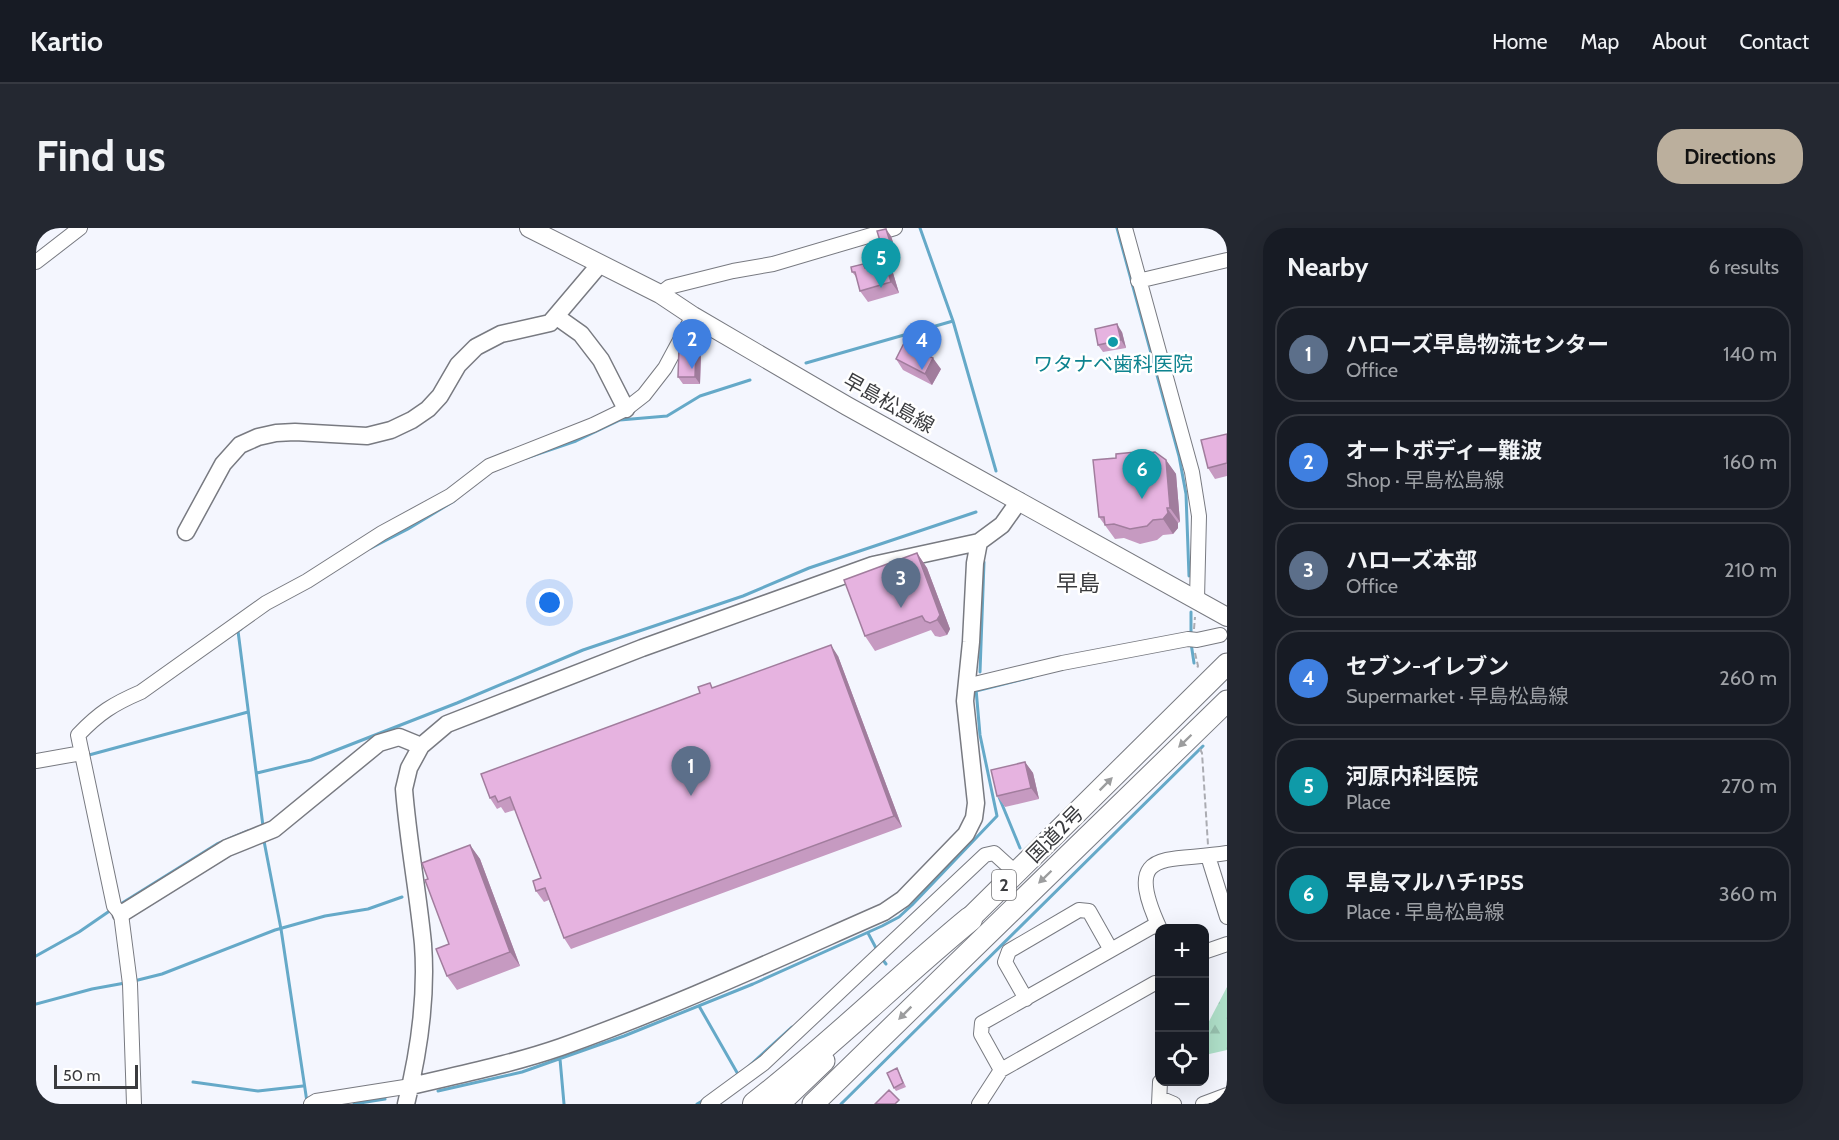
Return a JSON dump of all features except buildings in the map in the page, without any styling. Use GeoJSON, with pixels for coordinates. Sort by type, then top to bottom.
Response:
{"type":"FeatureCollection","features":[{"type":"Feature","properties":{"kind":"highway","name":"国道2号"},"geometry":{"type":"LineString","coordinates":[[779,1104],[970,919],[1227,664]]}},
{"type":"Feature","properties":{"kind":"highway","name":"国道2号"},"geometry":{"type":"LineString","coordinates":[[813,1104],[1227,701]]}},
{"type":"Feature","properties":{"kind":"highway"},"geometry":{"type":"LineString","coordinates":[[755,1104],[802,1067],[915,964],[970,919]]}},
{"type":"Feature","properties":{"kind":"main road","name":"早島松島線"},"geometry":{"type":"LineString","coordinates":[[529,228],[660,294],[693,316],[847,406],[1227,617]]}},
{"type":"Feature","properties":{"kind":"street"},"geometry":{"type":"LineString","coordinates":[[36,261],[80,228]]}},
{"type":"Feature","properties":{"kind":"street"},"geometry":{"type":"LineString","coordinates":[[660,294],[669,287],[772,264],[895,228]]}},
{"type":"Feature","properties":{"kind":"street"},"geometry":{"type":"LineString","coordinates":[[1125,228],[1192,472],[1199,516],[1197,599]]}},
{"type":"Feature","properties":{"kind":"street"},"geometry":{"type":"LineString","coordinates":[[1138,281],[1227,260]]}},
{"type":"Feature","properties":{"kind":"street"},"geometry":{"type":"LineString","coordinates":[[186,532],[223,464],[240,445],[258,437],[276,433],[367,436],[391,430],[412,420],[440,396],[458,365],[476,347],[501,334],[550,323],[600,264]]}},
{"type":"Feature","properties":{"kind":"street"},"geometry":{"type":"LineString","coordinates":[[134,1104],[130,984],[118,910],[78,735],[97,716],[141,692],[266,603],[306,581],[382,533],[450,496],[489,466],[593,425],[626,409],[644,395],[665,368],[693,316]]}},
{"type":"Feature","properties":{"kind":"street"},"geometry":{"type":"LineString","coordinates":[[557,317],[581,334],[601,360],[626,409]]}},
{"type":"Feature","properties":{"kind":"street"},"geometry":{"type":"LineString","coordinates":[[406,1104],[420,1035],[424,986],[423,944],[404,789],[409,768],[421,746],[447,724],[642,648],[873,565],[979,542],[1002,525],[1019,501]]}},
{"type":"Feature","properties":{"kind":"street"},"geometry":{"type":"LineString","coordinates":[[311,1104],[316,1101],[411,1086],[505,1064],[560,1047],[700,993],[884,912],[903,899],[966,834],[974,818],[976,803],[965,701],[975,563],[979,542]]}},
{"type":"Feature","properties":{"kind":"street"},"geometry":{"type":"LineString","coordinates":[[966,686],[1062,663],[1220,635]]}},
{"type":"Feature","properties":{"kind":"street"},"geometry":{"type":"LineString","coordinates":[[118,910],[227,848],[274,829],[379,743],[399,737],[421,746]]}},
{"type":"Feature","properties":{"kind":"street"},"geometry":{"type":"LineString","coordinates":[[36,761],[82,753]]}},
{"type":"Feature","properties":{"kind":"street"},"geometry":{"type":"LineString","coordinates":[[708,1104],[764,1063],[985,855],[994,853],[1016,873]]}},
{"type":"Feature","properties":{"kind":"street"},"geometry":{"type":"LineString","coordinates":[[1157,924],[1145,885],[1149,869],[1154,863],[1168,859],[1227,853]]}},
{"type":"Feature","properties":{"kind":"street"},"geometry":{"type":"LineString","coordinates":[[1208,856],[1227,917]]}},
{"type":"Feature","properties":{"kind":"street"},"geometry":{"type":"LineString","coordinates":[[1026,999],[1005,962],[1009,951],[1079,910],[1089,911],[1112,950]]}},
{"type":"Feature","properties":{"kind":"street"},"geometry":{"type":"LineString","coordinates":[[1001,1070],[981,1034],[982,1023],[1155,928]]}},
{"type":"Feature","properties":{"kind":"street"},"geometry":{"type":"LineString","coordinates":[[1209,950],[1227,944]]}},
{"type":"Feature","properties":{"kind":"street"},"geometry":{"type":"LineString","coordinates":[[979,1104],[1001,1070],[1155,983]]}},
{"type":"Feature","properties":{"kind":"street"},"geometry":{"type":"LineString","coordinates":[[1159,1086],[1160,1101],[1174,1104]]}},
{"type":"Feature","properties":{"kind":"street"},"geometry":{"type":"LineString","coordinates":[[1203,1104],[1227,1095]]}},
{"type":"Feature","properties":{"kind":"path"},"geometry":{"type":"LineString","coordinates":[[1199,748],[1202,753],[1208,856]]}},
{"type":"Feature","properties":{"kind":"green space"},"geometry":{"type":"Polygon","coordinates":[[[1227,987],[1227,1050],[1209,1054],[1209,1021],[1227,987]]]}},
{"type":"Feature","properties":{"kind":"waterway"},"geometry":{"type":"LineString","coordinates":[[920,228],[953,321],[996,471]]}},
{"type":"Feature","properties":{"kind":"waterway"},"geometry":{"type":"LineString","coordinates":[[1117,228],[1179,456],[1186,494],[1189,576]]}},
{"type":"Feature","properties":{"kind":"waterway"},"geometry":{"type":"LineString","coordinates":[[806,363],[953,321]]}},
{"type":"Feature","properties":{"kind":"waterway"},"geometry":{"type":"LineString","coordinates":[[526,458],[576,441],[620,420],[667,416],[700,396],[750,380]]}},
{"type":"Feature","properties":{"kind":"waterway"},"geometry":{"type":"LineString","coordinates":[[371,548],[454,501]]}},
{"type":"Feature","properties":{"kind":"waterway"},"geometry":{"type":"LineString","coordinates":[[257,773],[311,760],[457,703],[583,650],[743,596],[809,568],[976,512]]}},
{"type":"Feature","properties":{"kind":"waterway"},"geometry":{"type":"LineString","coordinates":[[980,672],[984,562]]}},
{"type":"Feature","properties":{"kind":"waterway"},"geometry":{"type":"LineString","coordinates":[[1191,612],[1191,635]]}},
{"type":"Feature","properties":{"kind":"waterway"},"geometry":{"type":"LineString","coordinates":[[241,629],[238,631],[263,826]]}},
{"type":"Feature","properties":{"kind":"waterway"},"geometry":{"type":"LineString","coordinates":[[1191,643],[1194,663]]}},
{"type":"Feature","properties":{"kind":"waterway"},"geometry":{"type":"LineString","coordinates":[[976,691],[1032,677]]}},
{"type":"Feature","properties":{"kind":"waterway"},"geometry":{"type":"LineString","coordinates":[[438,1091],[522,1072],[624,1036],[753,984],[899,917],[997,816],[980,735],[976,689]]}},
{"type":"Feature","properties":{"kind":"waterway"},"geometry":{"type":"LineString","coordinates":[[89,755],[248,712]]}},
{"type":"Feature","properties":{"kind":"waterway"},"geometry":{"type":"LineString","coordinates":[[841,1104],[1203,746]]}},
{"type":"Feature","properties":{"kind":"waterway"},"geometry":{"type":"LineString","coordinates":[[999,797],[1020,848]]}},
{"type":"Feature","properties":{"kind":"waterway"},"geometry":{"type":"LineString","coordinates":[[119,905],[217,844],[248,831]]}},
{"type":"Feature","properties":{"kind":"waterway"},"geometry":{"type":"LineString","coordinates":[[264,841],[281,929],[307,1102]]}},
{"type":"Feature","properties":{"kind":"waterway"},"geometry":{"type":"LineString","coordinates":[[134,981],[162,974],[275,930],[325,916],[368,909],[402,897]]}},
{"type":"Feature","properties":{"kind":"waterway"},"geometry":{"type":"LineString","coordinates":[[36,956],[79,932],[111,910]]}},
{"type":"Feature","properties":{"kind":"waterway"},"geometry":{"type":"LineString","coordinates":[[868,933],[877,950]]}},
{"type":"Feature","properties":{"kind":"waterway"},"geometry":{"type":"LineString","coordinates":[[883,960],[886,964]]}},
{"type":"Feature","properties":{"kind":"waterway"},"geometry":{"type":"LineString","coordinates":[[36,1004],[125,983]]}},
{"type":"Feature","properties":{"kind":"waterway"},"geometry":{"type":"LineString","coordinates":[[699,1006],[739,1076]]}},
{"type":"Feature","properties":{"kind":"waterway"},"geometry":{"type":"LineString","coordinates":[[748,1067],[792,1027]]}},
{"type":"Feature","properties":{"kind":"waterway"},"geometry":{"type":"LineString","coordinates":[[560,1059],[564,1104]]}},
{"type":"Feature","properties":{"kind":"waterway"},"geometry":{"type":"LineString","coordinates":[[193,1082],[258,1091],[303,1086]]}},
{"type":"Feature","properties":{"kind":"waterway"},"geometry":{"type":"LineString","coordinates":[[354,1104],[385,1099]]}},
{"type":"Feature","properties":{"kind":"waterway"},"geometry":{"type":"LineString","coordinates":[[697,1104],[704,1100]]}},
{"type":"Feature","properties":{"kind":"place","name":"河原内科医院"},"geometry":{"type":"Point","coordinates":[881,288]}},
{"type":"Feature","properties":{"kind":"place","name":"ワタナベ歯科医院"},"geometry":{"type":"Point","coordinates":[1113,342]}},
{"type":"Feature","properties":{"kind":"place","name":"オートボディー難波"},"geometry":{"type":"Point","coordinates":[692,369]}},
{"type":"Feature","properties":{"kind":"place","name":"セブン-イレブン"},"geometry":{"type":"Point","coordinates":[922,370]}},
{"type":"Feature","properties":{"kind":"place","name":"早島マルハチ1P5S"},"geometry":{"type":"Point","coordinates":[1142,499]}},
{"type":"Feature","properties":{"kind":"place","name":"ハローズ本部"},"geometry":{"type":"Point","coordinates":[901,608]}},
{"type":"Feature","properties":{"kind":"place","name":"ハローズ早島物流センター"},"geometry":{"type":"Point","coordinates":[691,796]}},
{"type":"Feature","properties":{"kind":"district","name":"早島"},"geometry":{"type":"Point","coordinates":[1078,583]}}]}
